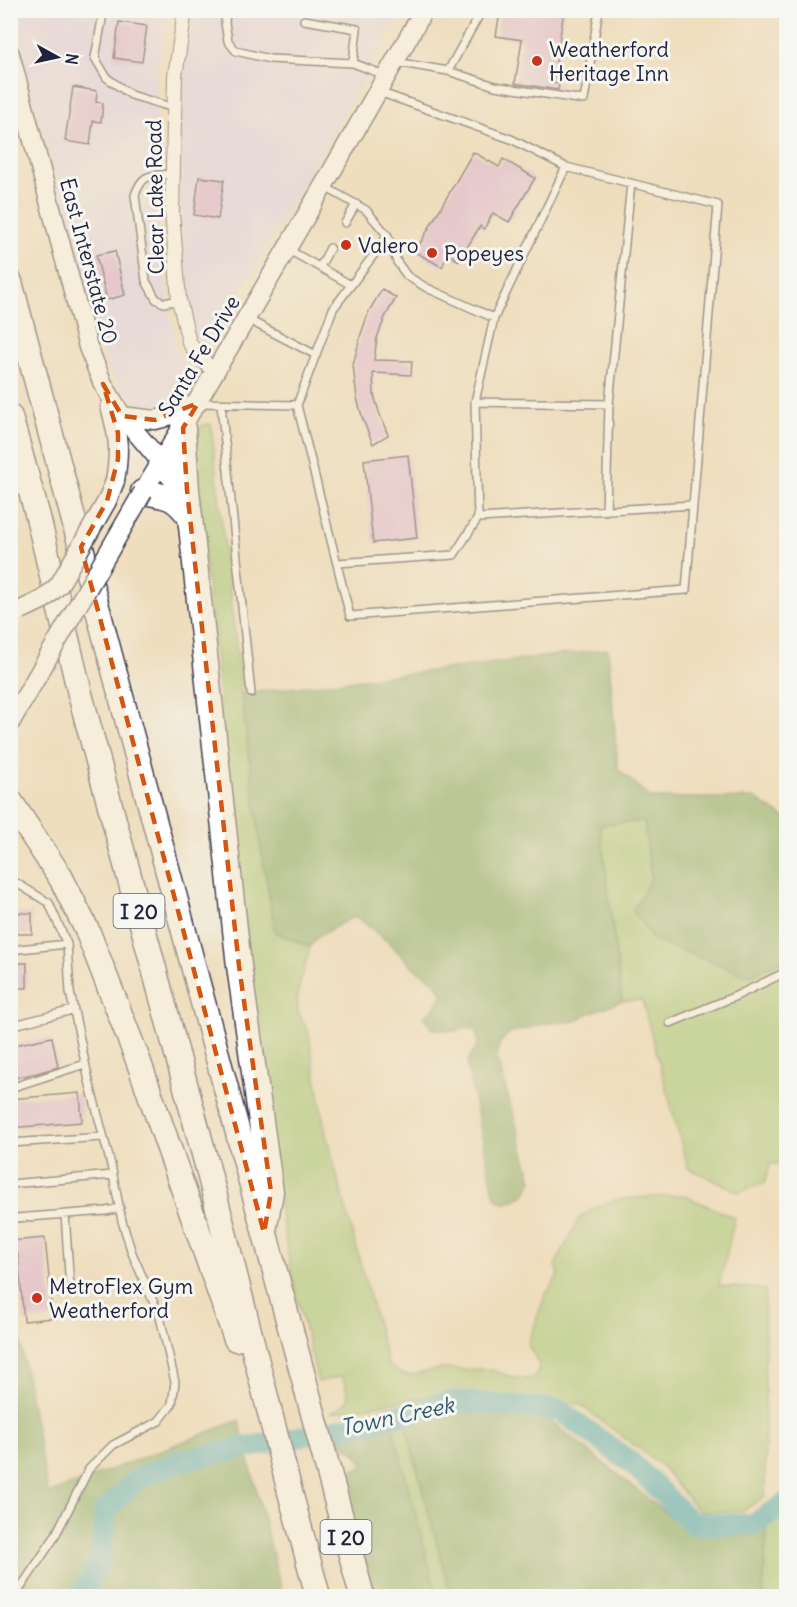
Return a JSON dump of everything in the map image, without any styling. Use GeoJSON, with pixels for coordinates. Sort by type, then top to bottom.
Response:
{"type":"FeatureCollection","features":[{"type":"Feature","properties":{"kind":"highway","name":"I 20"},"geometry":{"type":"LineString","coordinates":[[10,282],[362,1596]]}},
{"type":"Feature","properties":{"kind":"highway","name":"I 20"},"geometry":{"type":"LineString","coordinates":[[10,417],[38,517],[80,694],[208,1169],[265,1398],[318,1596]]}},
{"type":"Feature","properties":{"kind":"highway"},"geometry":{"type":"LineString","coordinates":[[183,428],[187,490],[239,966],[271,1192],[264,1233]]}},
{"type":"Feature","properties":{"kind":"highway"},"geometry":{"type":"LineString","coordinates":[[161,462],[187,490]]}},
{"type":"Feature","properties":{"kind":"highway"},"geometry":{"type":"LineString","coordinates":[[143,492],[167,496],[179,502],[190,517]]}},
{"type":"Feature","properties":{"kind":"highway"},"geometry":{"type":"LineString","coordinates":[[11,804],[61,878],[87,930],[138,1060],[239,1348],[265,1398]]}},
{"type":"Feature","properties":{"kind":"main road","name":"Santa Fe Drive"},"geometry":{"type":"LineString","coordinates":[[10,723],[16,704],[32,685],[143,492],[198,403],[424,10]]}},
{"type":"Feature","properties":{"kind":"main road","name":"East Interstate 20"},"geometry":{"type":"LineString","coordinates":[[10,54],[88,347],[103,384],[122,416],[161,462]]}},
{"type":"Feature","properties":{"kind":"main road"},"geometry":{"type":"LineString","coordinates":[[16,610],[44,599],[59,585],[107,501],[115,482],[118,459],[117,433],[103,384]]}},
{"type":"Feature","properties":{"kind":"main road"},"geometry":{"type":"LineString","coordinates":[[122,416],[155,420],[198,403]]}},
{"type":"Feature","properties":{"kind":"street","name":"Clear Lake Road"},"geometry":{"type":"LineString","coordinates":[[185,10],[175,76],[174,108],[172,212],[179,300],[189,342],[215,373]]}},
{"type":"Feature","properties":{"kind":"lane"},"geometry":{"type":"LineString","coordinates":[[106,10],[103,14],[95,58],[107,78],[131,95],[174,108]]}},
{"type":"Feature","properties":{"kind":"lane"},"geometry":{"type":"LineString","coordinates":[[226,10],[225,23],[228,41],[236,51],[270,59],[353,63],[391,69],[448,71],[495,86],[584,100],[599,10]]}},
{"type":"Feature","properties":{"kind":"lane"},"geometry":{"type":"LineString","coordinates":[[448,71],[482,10]]}},
{"type":"Feature","properties":{"kind":"lane"},"geometry":{"type":"LineString","coordinates":[[304,20],[357,29],[353,63]]}},
{"type":"Feature","properties":{"kind":"lane"},"geometry":{"type":"LineString","coordinates":[[378,92],[511,139],[566,167],[718,205],[686,590],[350,616],[297,405],[333,309],[388,236]]}},
{"type":"Feature","properties":{"kind":"lane"},"geometry":{"type":"LineString","coordinates":[[337,563],[454,555],[478,518],[475,402],[494,318],[566,167]]}},
{"type":"Feature","properties":{"kind":"lane"},"geometry":{"type":"LineString","coordinates":[[173,174],[148,176],[139,182],[135,195],[146,281],[156,299],[164,303],[179,300]]}},
{"type":"Feature","properties":{"kind":"lane"},"geometry":{"type":"LineString","coordinates":[[606,510],[609,404],[631,183]]}},
{"type":"Feature","properties":{"kind":"lane"},"geometry":{"type":"LineString","coordinates":[[324,186],[366,210],[388,236],[397,262],[407,276],[427,288],[494,318]]}},
{"type":"Feature","properties":{"kind":"lane"},"geometry":{"type":"LineString","coordinates":[[345,224],[356,204]]}},
{"type":"Feature","properties":{"kind":"lane"},"geometry":{"type":"LineString","coordinates":[[320,267],[330,248]]}},
{"type":"Feature","properties":{"kind":"lane"},"geometry":{"type":"LineString","coordinates":[[287,249],[351,285]]}},
{"type":"Feature","properties":{"kind":"lane"},"geometry":{"type":"LineString","coordinates":[[247,318],[316,355]]}},
{"type":"Feature","properties":{"kind":"lane"},"geometry":{"type":"LineString","coordinates":[[475,402],[609,404]]}},
{"type":"Feature","properties":{"kind":"lane"},"geometry":{"type":"LineString","coordinates":[[198,403],[297,405]]}},
{"type":"Feature","properties":{"kind":"lane"},"geometry":{"type":"LineString","coordinates":[[221,404],[251,693]]}},
{"type":"Feature","properties":{"kind":"lane"},"geometry":{"type":"LineString","coordinates":[[478,518],[693,505]]}},
{"type":"Feature","properties":{"kind":"lane"},"geometry":{"type":"LineString","coordinates":[[10,879],[50,903],[67,944],[73,1010],[113,1174],[122,1221],[132,1253],[160,1317],[176,1382],[172,1404],[159,1421],[113,1444],[89,1469],[54,1538],[15,1596]]}},
{"type":"Feature","properties":{"kind":"lane"},"geometry":{"type":"LineString","coordinates":[[10,950],[67,944]]}},
{"type":"Feature","properties":{"kind":"lane"},"geometry":{"type":"LineString","coordinates":[[670,1023],[736,996],[786,972]]}},
{"type":"Feature","properties":{"kind":"lane"},"geometry":{"type":"LineString","coordinates":[[10,1026],[73,1010]]}},
{"type":"Feature","properties":{"kind":"lane"},"geometry":{"type":"LineString","coordinates":[[10,1088],[85,1064]]}},
{"type":"Feature","properties":{"kind":"lane"},"geometry":{"type":"LineString","coordinates":[[10,1143],[104,1137]]}},
{"type":"Feature","properties":{"kind":"lane"},"geometry":{"type":"LineString","coordinates":[[10,1184],[113,1174]]}},
{"type":"Feature","properties":{"kind":"lane"},"geometry":{"type":"LineString","coordinates":[[10,1215],[16,1218],[120,1208]]}},
{"type":"Feature","properties":{"kind":"lane"},"geometry":{"type":"LineString","coordinates":[[65,1214],[70,1288]]}},
{"type":"Feature","properties":{"kind":"highlighted area"},"geometry":{"type":"Polygon","coordinates":[[[103,384],[122,416],[155,420],[198,403],[183,428],[187,490],[239,966],[271,1192],[264,1233],[81,547],[107,501],[118,459],[118,433],[103,384]]]}},
{"type":"Feature","properties":{"kind":"shaded area"},"geometry":{"type":"Polygon","coordinates":[[[11,11],[169,11],[156,72],[157,230],[176,348],[186,368],[187,383],[183,394],[164,408],[152,410],[140,407],[127,398],[109,369],[96,333],[11,11]]]}},
{"type":"Feature","properties":{"kind":"shaded area"},"geometry":{"type":"Polygon","coordinates":[[[189,11],[402,11],[218,332],[213,339],[205,342],[197,340],[193,332],[176,169],[180,62],[189,11]]]}},
{"type":"Feature","properties":{"kind":"green space"},"geometry":{"type":"Polygon","coordinates":[[[211,424],[248,742],[275,932],[310,947],[297,995],[298,1012],[308,1030],[326,1135],[388,1365],[408,1375],[443,1369],[483,1369],[521,1379],[535,1376],[539,1367],[528,1343],[545,1295],[559,1275],[556,1264],[579,1218],[592,1209],[618,1199],[683,1195],[735,1218],[719,1286],[765,1289],[765,1496],[743,1511],[699,1512],[662,1466],[579,1404],[457,1391],[331,1413],[343,1405],[347,1394],[342,1376],[318,1382],[292,1277],[278,1198],[247,950],[194,462],[194,440],[202,425],[211,424]]]}},
{"type":"Feature","properties":{"kind":"green space"},"geometry":{"type":"Polygon","coordinates":[[[608,649],[618,769],[651,798],[754,798],[786,819],[784,960],[748,976],[653,940],[633,911],[651,878],[644,821],[600,825],[622,1001],[587,1014],[576,1021],[544,1024],[509,1033],[499,1044],[497,1058],[532,1180],[525,1195],[506,1204],[495,1198],[467,1065],[476,1048],[478,1040],[476,1031],[466,1027],[457,1031],[432,1029],[424,1016],[434,1008],[443,994],[434,981],[414,968],[389,943],[358,918],[351,918],[317,937],[310,947],[275,932],[261,848],[241,694],[608,649]]]}},
{"type":"Feature","properties":{"kind":"green space"},"geometry":{"type":"Polygon","coordinates":[[[644,821],[651,878],[634,911],[783,959],[786,887],[786,1166],[771,1163],[764,1184],[739,1192],[688,1168],[642,1000],[622,1001],[599,825],[644,821]]]}},
{"type":"Feature","properties":{"kind":"green space"},"geometry":{"type":"Polygon","coordinates":[[[10,1286],[48,1494],[239,1420],[283,1596],[11,1596],[10,1286]]]}},
{"type":"Feature","properties":{"kind":"green space"},"geometry":{"type":"Polygon","coordinates":[[[455,1408],[546,1417],[691,1533],[754,1532],[767,1522],[763,1596],[451,1596],[405,1422],[455,1408]]]}},
{"type":"Feature","properties":{"kind":"green space"},"geometry":{"type":"Polygon","coordinates":[[[405,1422],[451,1596],[437,1596],[392,1425],[405,1422]]]}},
{"type":"Feature","properties":{"kind":"green space"},"geometry":{"type":"Polygon","coordinates":[[[392,1425],[437,1596],[375,1596],[341,1474],[364,1466],[355,1452],[335,1441],[392,1425]]]}},
{"type":"Feature","properties":{"kind":"green space"},"geometry":{"type":"Polygon","coordinates":[[[786,1510],[785,1596],[763,1596],[767,1522],[786,1510]]]}},
{"type":"Feature","properties":{"kind":"building","name":"Weatherford Heritage Inn"},"geometry":{"type":"Polygon","coordinates":[[[526,10],[564,10],[553,83],[559,84],[558,90],[515,83],[522,40],[496,36],[500,12],[525,16],[526,10]]]}},
{"type":"Feature","properties":{"kind":"building"},"geometry":{"type":"Polygon","coordinates":[[[119,22],[147,26],[142,62],[114,58],[119,22]]]}},
{"type":"Feature","properties":{"kind":"building"},"geometry":{"type":"Polygon","coordinates":[[[73,87],[97,91],[96,102],[103,103],[101,122],[93,121],[90,145],[65,141],[73,87]]]}},
{"type":"Feature","properties":{"kind":"building"},"geometry":{"type":"Polygon","coordinates":[[[473,152],[499,167],[503,159],[535,178],[509,222],[493,213],[484,229],[480,226],[459,261],[448,254],[442,267],[415,252],[473,152]]]}},
{"type":"Feature","properties":{"kind":"building"},"geometry":{"type":"Polygon","coordinates":[[[199,177],[224,180],[218,219],[194,215],[199,177]]]}},
{"type":"Feature","properties":{"kind":"building"},"geometry":{"type":"Polygon","coordinates":[[[115,251],[125,295],[107,300],[96,255],[115,251]]]}},
{"type":"Feature","properties":{"kind":"building"},"geometry":{"type":"Polygon","coordinates":[[[382,289],[396,298],[377,338],[374,360],[412,361],[411,375],[373,373],[374,395],[388,435],[373,444],[357,398],[353,365],[369,311],[382,289]]]}},
{"type":"Feature","properties":{"kind":"building"},"geometry":{"type":"Polygon","coordinates":[[[408,455],[417,538],[373,543],[364,460],[408,455]]]}},
{"type":"Feature","properties":{"kind":"building"},"geometry":{"type":"Polygon","coordinates":[[[10,913],[32,913],[32,934],[10,934],[10,913]]]}},
{"type":"Feature","properties":{"kind":"building"},"geometry":{"type":"Polygon","coordinates":[[[10,963],[27,963],[27,988],[10,988],[10,963]]]}},
{"type":"Feature","properties":{"kind":"building"},"geometry":{"type":"Polygon","coordinates":[[[52,1037],[58,1067],[10,1079],[10,1046],[52,1037]]]}},
{"type":"Feature","properties":{"kind":"building"},"geometry":{"type":"Polygon","coordinates":[[[80,1093],[82,1122],[10,1128],[10,1099],[80,1093]]]}},
{"type":"Feature","properties":{"kind":"building"},"geometry":{"type":"Polygon","coordinates":[[[45,1238],[53,1318],[24,1321],[18,1254],[10,1255],[10,1241],[45,1238]]]}},
{"type":"Feature","properties":{"kind":"waterway","name":"Town Creek"},"geometry":{"type":"LineString","coordinates":[[82,1596],[101,1558],[106,1509],[139,1478],[178,1461],[360,1425],[454,1401],[559,1410],[633,1464],[693,1524],[752,1525],[786,1503]]}},
{"type":"Feature","properties":{"kind":"place","name":"Weatherford Heritage Inn"},"geometry":{"type":"Point","coordinates":[537,61]}},
{"type":"Feature","properties":{"kind":"place","name":"Valero"},"geometry":{"type":"Point","coordinates":[346,245]}},
{"type":"Feature","properties":{"kind":"place","name":"Popeyes"},"geometry":{"type":"Point","coordinates":[432,253]}},
{"type":"Feature","properties":{"kind":"place","name":"MetroFlex Gym Weatherford"},"geometry":{"type":"Point","coordinates":[37,1298]}}]}
